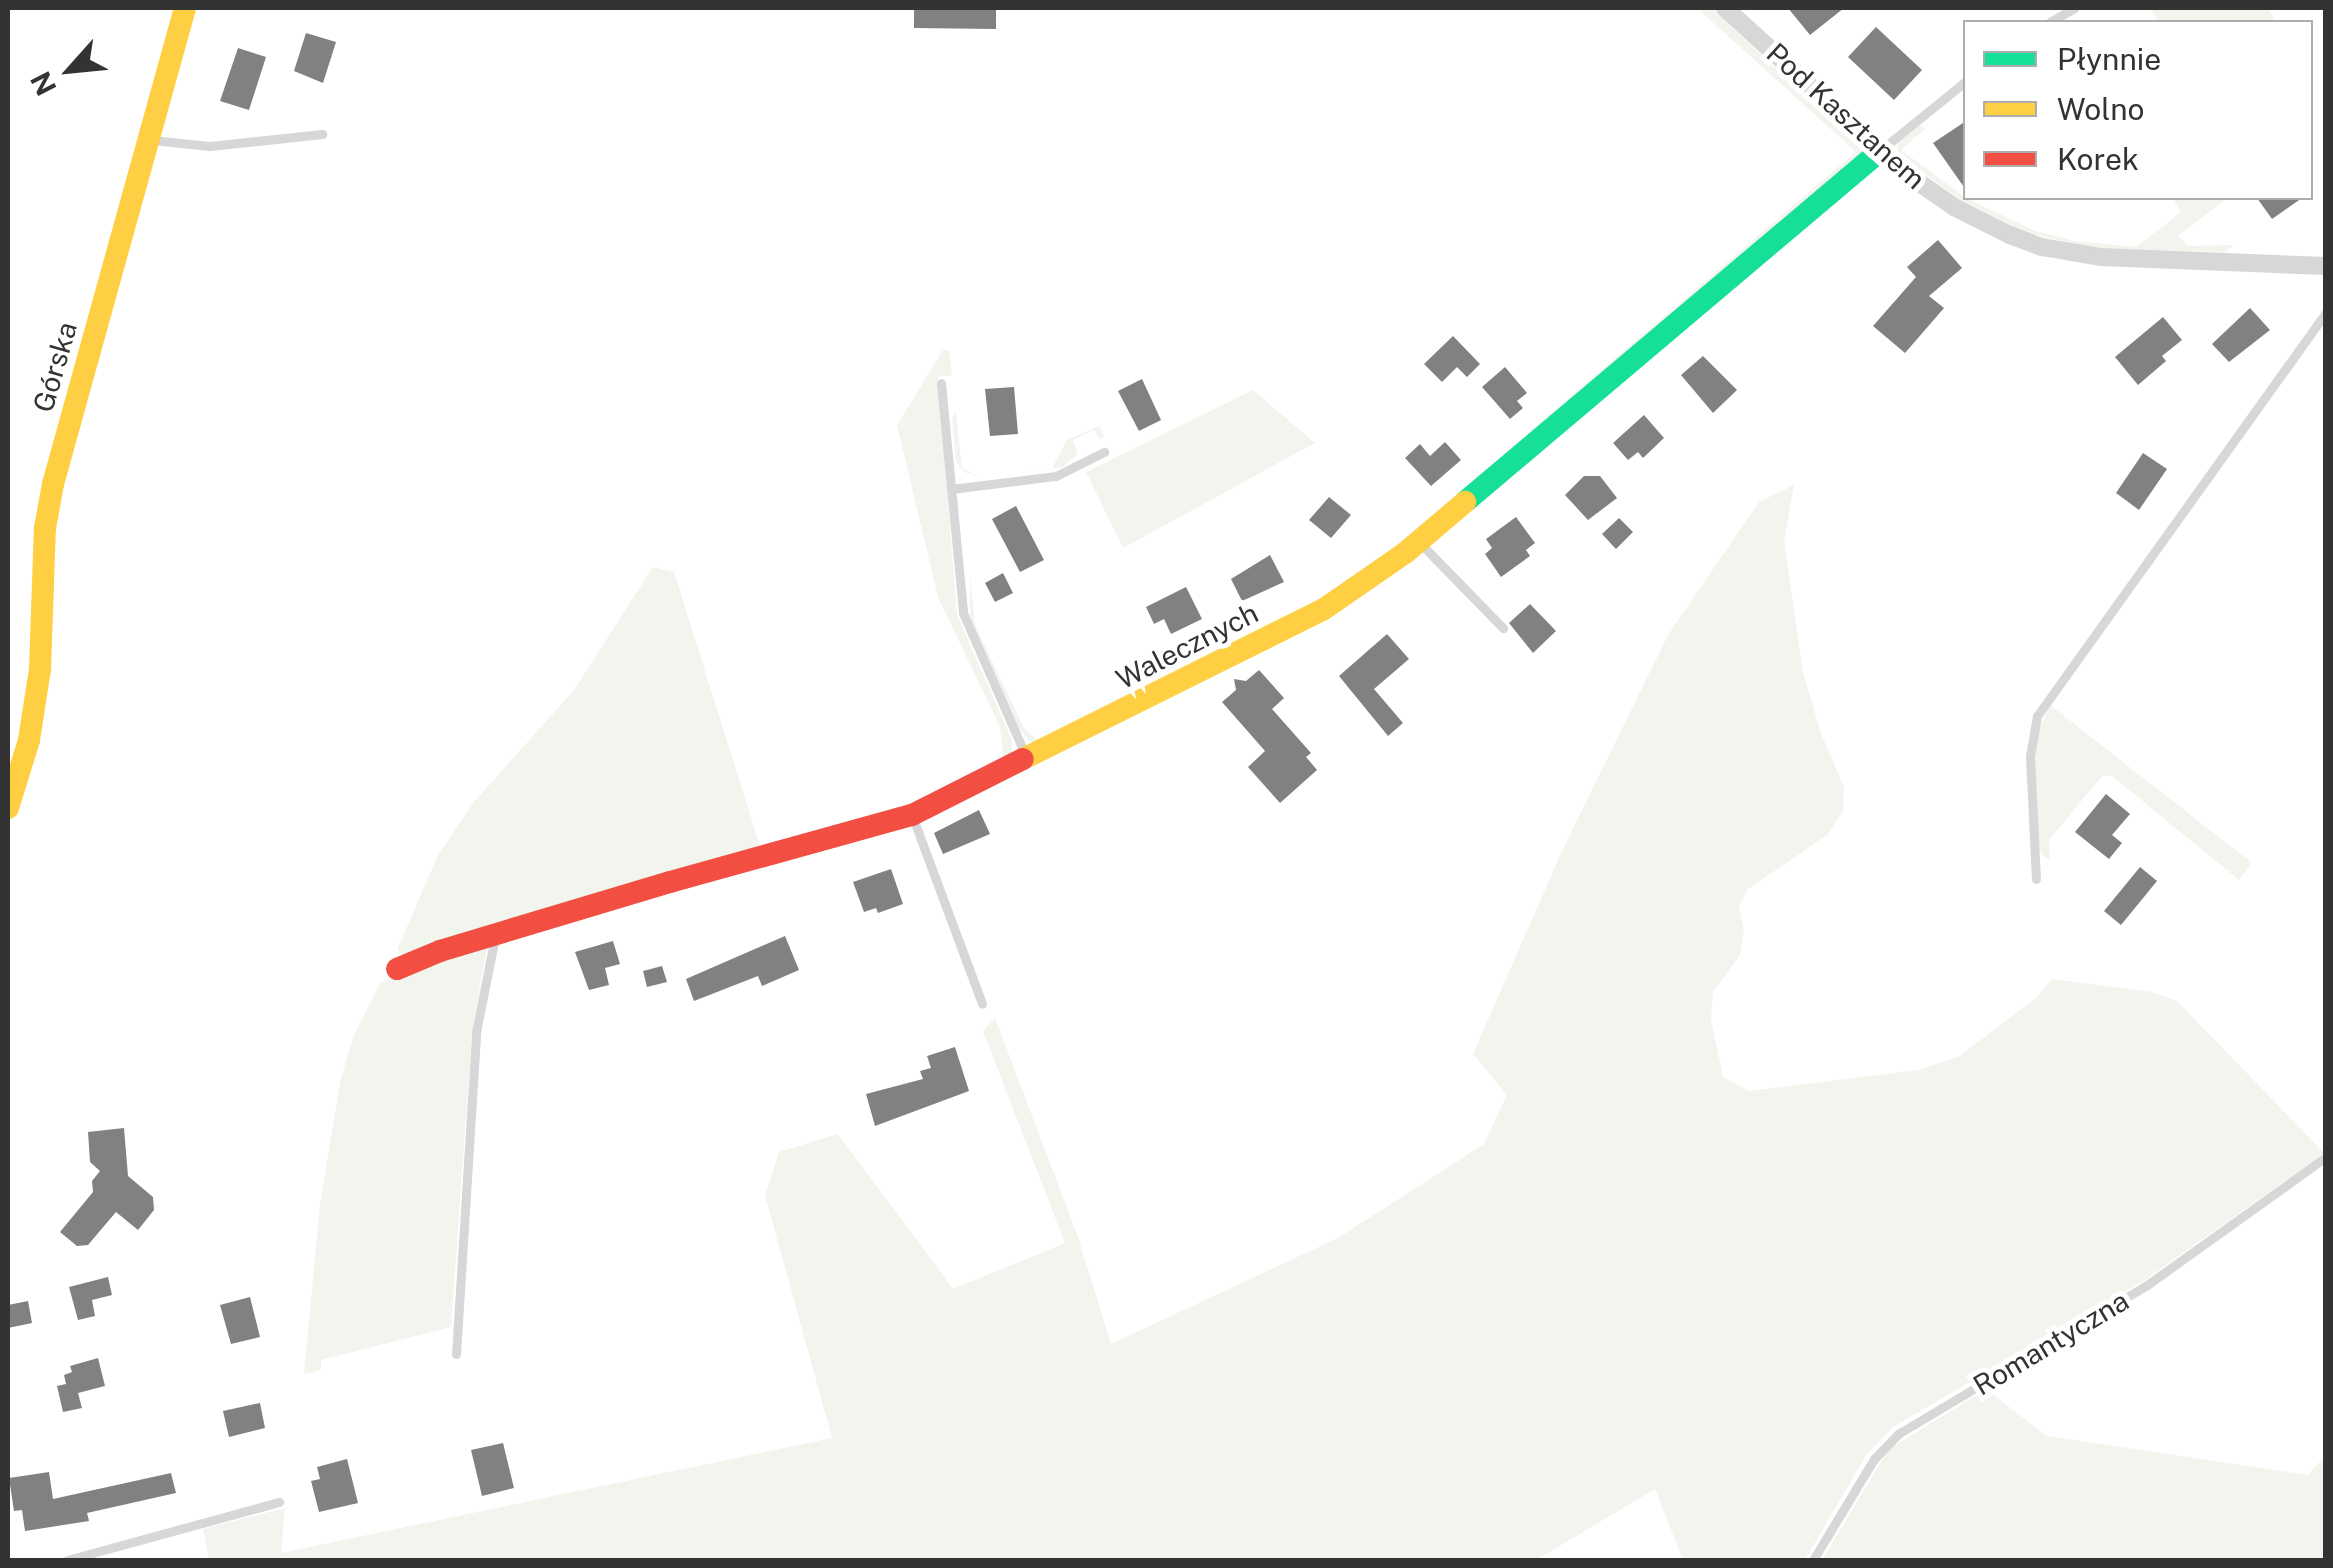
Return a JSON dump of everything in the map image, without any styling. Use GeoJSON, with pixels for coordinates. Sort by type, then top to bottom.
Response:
{"type":"FeatureCollection","features":[{"type":"Feature","properties":{"kind":"street","name":"Górska"},"geometry":{"type":"LineString","coordinates":[[8,808],[29,740],[40,668],[42,560],[53,484],[186,8]]}},
{"type":"Feature","properties":{"kind":"street","name":"Pod Kasztanem"},"geometry":{"type":"LineString","coordinates":[[1725,8],[1880,151],[1954,207],[2042,246],[2130,259],[2326,266]]}},
{"type":"Feature","properties":{"kind":"street","name":"Walecznych"},"geometry":{"type":"LineString","coordinates":[[397,969],[496,934],[912,815],[1029,761],[1324,609],[1418,541],[1880,151]]}},
{"type":"Feature","properties":{"kind":"lane"},"geometry":{"type":"LineString","coordinates":[[1880,151],[1963,83]]}},
{"type":"Feature","properties":{"kind":"lane"},"geometry":{"type":"LineString","coordinates":[[149,139],[210,146],[322,134]]}},
{"type":"Feature","properties":{"kind":"lane"},"geometry":{"type":"LineString","coordinates":[[2036,879],[2030,756],[2036,716],[2326,313]]}},
{"type":"Feature","properties":{"kind":"lane"},"geometry":{"type":"LineString","coordinates":[[942,383],[963,613],[1029,761]]}},
{"type":"Feature","properties":{"kind":"lane"},"geometry":{"type":"LineString","coordinates":[[951,489],[1056,476],[1104,452]]}},
{"type":"Feature","properties":{"kind":"lane"},"geometry":{"type":"LineString","coordinates":[[1418,541],[1502,628]]}},
{"type":"Feature","properties":{"kind":"lane"},"geometry":{"type":"LineString","coordinates":[[912,815],[982,1004]]}},
{"type":"Feature","properties":{"kind":"lane"},"geometry":{"type":"LineString","coordinates":[[456,1354],[476,1032],[496,934]]}},
{"type":"Feature","properties":{"kind":"lane","name":"Romantyczna"},"geometry":{"type":"LineString","coordinates":[[1813,1560],[1874,1459],[1898,1434],[2147,1285],[2326,1157]]}},
{"type":"Feature","properties":{"kind":"lane"},"geometry":{"type":"LineString","coordinates":[[66,1560],[279,1502]]}},
{"type":"Feature","properties":{"kind":"shaded area"},"geometry":{"type":"Polygon","coordinates":[[[1697,8],[1712,8],[1864,152],[1527,434],[1856,152],[1697,8]]]}},
{"type":"Feature","properties":{"kind":"shaded area"},"geometry":{"type":"Polygon","coordinates":[[[2149,8],[2268,8],[2275,20],[2157,20],[2149,8]]]}},
{"type":"Feature","properties":{"kind":"shaded area"},"geometry":{"type":"Polygon","coordinates":[[[1919,126],[1926,128],[1901,150],[1963,196],[1963,200],[2035,231],[2075,241],[2136,247],[2181,212],[2174,200],[2224,200],[2178,236],[2188,246],[2234,245],[2225,252],[2113,249],[2076,245],[2024,231],[1961,200],[1897,154],[1898,143],[1919,126]]]}},
{"type":"Feature","properties":{"kind":"shaded area"},"geometry":{"type":"Polygon","coordinates":[[[943,350],[949,350],[952,375],[938,377],[957,615],[1012,740],[1012,759],[909,808],[490,926],[406,957],[397,950],[438,855],[474,802],[574,690],[653,567],[674,572],[760,846],[908,804],[1004,761],[1000,727],[938,597],[897,425],[943,350]]]}},
{"type":"Feature","properties":{"kind":"shaded area"},"geometry":{"type":"Polygon","coordinates":[[[1253,390],[1315,443],[1123,548],[1086,472],[1253,390]]]}},
{"type":"Feature","properties":{"kind":"shaded area"},"geometry":{"type":"Polygon","coordinates":[[[956,412],[962,468],[979,477],[964,472],[956,462],[952,417],[956,412]]]}},
{"type":"Feature","properties":{"kind":"shaded area"},"geometry":{"type":"Polygon","coordinates":[[[1099,426],[1104,437],[1099,439],[1094,430],[1073,440],[1078,454],[1063,467],[979,477],[1052,468],[1067,440],[1099,426]]]}},
{"type":"Feature","properties":{"kind":"shaded area"},"geometry":{"type":"Polygon","coordinates":[[[1794,485],[1784,541],[1803,672],[1820,731],[1844,787],[1843,811],[1827,835],[1748,889],[1739,906],[1744,930],[1740,955],[1713,992],[1711,1019],[1723,1077],[1749,1091],[1918,1070],[1960,1056],[2036,998],[2052,979],[2152,992],[2177,1001],[2324,1153],[2146,1279],[1893,1427],[1866,1455],[1805,1560],[1683,1560],[1655,1489],[1536,1560],[209,1560],[203,1529],[285,1508],[281,1553],[832,1438],[765,1195],[779,1152],[838,1134],[953,1289],[1065,1243],[983,1031],[995,1018],[1078,1237],[1111,1344],[1338,1238],[1484,1144],[1507,1095],[1473,1054],[1562,851],[1668,635],[1759,502],[1794,485]]]}},
{"type":"Feature","properties":{"kind":"shaded area"},"geometry":{"type":"Polygon","coordinates":[[[970,575],[975,625],[1024,728],[1041,744],[1031,742],[1017,727],[970,619],[970,575]]]}},
{"type":"Feature","properties":{"kind":"shaded area"},"geometry":{"type":"Polygon","coordinates":[[[2050,705],[2252,863],[2239,880],[2112,776],[2102,776],[2049,840],[2050,861],[2042,854],[2037,844],[2034,757],[2037,733],[2050,705]]]}},
{"type":"Feature","properties":{"kind":"shaded area"},"geometry":{"type":"Polygon","coordinates":[[[488,942],[472,1031],[451,1327],[321,1360],[321,1370],[304,1374],[320,1205],[340,1082],[354,1035],[381,982],[488,942]]]}},
{"type":"Feature","properties":{"kind":"shaded area"},"geometry":{"type":"Polygon","coordinates":[[[1986,1389],[2047,1436],[2308,1475],[2325,1456],[2325,1560],[1822,1560],[1889,1449],[1986,1389]]]}},
{"type":"Feature","properties":{"kind":"building"},"geometry":{"type":"Polygon","coordinates":[[[914,8],[996,8],[996,29],[914,28],[914,8]]]}},
{"type":"Feature","properties":{"kind":"building"},"geometry":{"type":"Polygon","coordinates":[[[1788,8],[1844,8],[1810,35],[1788,8]]]}},
{"type":"Feature","properties":{"kind":"building"},"geometry":{"type":"Polygon","coordinates":[[[1876,27],[1922,70],[1894,100],[1848,57],[1876,27]]]}},
{"type":"Feature","properties":{"kind":"building"},"geometry":{"type":"Polygon","coordinates":[[[306,33],[336,42],[323,83],[294,71],[306,33]]]}},
{"type":"Feature","properties":{"kind":"building"},"geometry":{"type":"Polygon","coordinates":[[[238,48],[266,57],[249,110],[220,101],[238,48]]]}},
{"type":"Feature","properties":{"kind":"building"},"geometry":{"type":"Polygon","coordinates":[[[1963,123],[1963,186],[1933,143],[1963,123]]]}},
{"type":"Feature","properties":{"kind":"building"},"geometry":{"type":"Polygon","coordinates":[[[2258,200],[2299,200],[2272,219],[2258,200]]]}},
{"type":"Feature","properties":{"kind":"building"},"geometry":{"type":"Polygon","coordinates":[[[1938,240],[1962,268],[1929,296],[1944,308],[1905,353],[1873,326],[1916,277],[1907,267],[1938,240]]]}},
{"type":"Feature","properties":{"kind":"building"},"geometry":{"type":"Polygon","coordinates":[[[2250,308],[2270,330],[2229,362],[2212,344],[2250,308]]]}},
{"type":"Feature","properties":{"kind":"building"},"geometry":{"type":"Polygon","coordinates":[[[2163,317],[2182,340],[2162,356],[2166,361],[2138,385],[2115,357],[2163,317]]]}},
{"type":"Feature","properties":{"kind":"building"},"geometry":{"type":"Polygon","coordinates":[[[1453,336],[1480,364],[1467,377],[1457,367],[1442,382],[1424,364],[1453,336]]]}},
{"type":"Feature","properties":{"kind":"building"},"geometry":{"type":"Polygon","coordinates":[[[1703,356],[1737,390],[1713,413],[1681,375],[1703,356]]]}},
{"type":"Feature","properties":{"kind":"building"},"geometry":{"type":"Polygon","coordinates":[[[1505,367],[1527,393],[1517,401],[1523,408],[1510,419],[1482,387],[1505,367]]]}},
{"type":"Feature","properties":{"kind":"building"},"geometry":{"type":"Polygon","coordinates":[[[1142,379],[1161,420],[1139,431],[1118,391],[1142,379]]]}},
{"type":"Feature","properties":{"kind":"building"},"geometry":{"type":"Polygon","coordinates":[[[1014,387],[1018,434],[990,436],[985,389],[1014,387]]]}},
{"type":"Feature","properties":{"kind":"building"},"geometry":{"type":"Polygon","coordinates":[[[1644,415],[1664,438],[1643,458],[1638,452],[1628,460],[1613,443],[1644,415]]]}},
{"type":"Feature","properties":{"kind":"building"},"geometry":{"type":"Polygon","coordinates":[[[1445,442],[1461,460],[1431,486],[1405,458],[1420,444],[1430,456],[1445,442]]]}},
{"type":"Feature","properties":{"kind":"building"},"geometry":{"type":"Polygon","coordinates":[[[2143,453],[2167,469],[2139,510],[2116,493],[2143,453]]]}},
{"type":"Feature","properties":{"kind":"building"},"geometry":{"type":"Polygon","coordinates":[[[1584,476],[1600,476],[1617,498],[1588,520],[1565,495],[1584,476]]]}},
{"type":"Feature","properties":{"kind":"building"},"geometry":{"type":"Polygon","coordinates":[[[1329,497],[1351,515],[1331,538],[1309,520],[1329,497]]]}},
{"type":"Feature","properties":{"kind":"building"},"geometry":{"type":"Polygon","coordinates":[[[1016,506],[1044,560],[1020,572],[992,519],[1016,506]]]}},
{"type":"Feature","properties":{"kind":"building"},"geometry":{"type":"Polygon","coordinates":[[[1516,517],[1535,543],[1526,550],[1530,556],[1501,577],[1485,554],[1492,548],[1486,539],[1516,517]]]}},
{"type":"Feature","properties":{"kind":"building"},"geometry":{"type":"Polygon","coordinates":[[[1619,518],[1633,532],[1616,549],[1602,534],[1619,518]]]}},
{"type":"Feature","properties":{"kind":"building"},"geometry":{"type":"Polygon","coordinates":[[[1270,555],[1284,582],[1242,601],[1231,579],[1270,555]]]}},
{"type":"Feature","properties":{"kind":"building"},"geometry":{"type":"Polygon","coordinates":[[[1003,573],[1013,593],[995,602],[985,583],[1003,573]]]}},
{"type":"Feature","properties":{"kind":"building"},"geometry":{"type":"Polygon","coordinates":[[[1186,587],[1202,619],[1171,634],[1164,619],[1154,624],[1146,607],[1186,587]]]}},
{"type":"Feature","properties":{"kind":"building"},"geometry":{"type":"Polygon","coordinates":[[[1530,604],[1556,631],[1533,653],[1509,623],[1530,604]]]}},
{"type":"Feature","properties":{"kind":"building"},"geometry":{"type":"Polygon","coordinates":[[[1387,634],[1409,659],[1374,689],[1403,723],[1388,736],[1339,676],[1387,634]]]}},
{"type":"Feature","properties":{"kind":"building"},"geometry":{"type":"Polygon","coordinates":[[[1259,670],[1284,698],[1272,709],[1311,753],[1306,757],[1317,770],[1280,803],[1248,767],[1265,751],[1222,702],[1236,690],[1234,679],[1246,681],[1259,670]]]}},
{"type":"Feature","properties":{"kind":"building"},"geometry":{"type":"Polygon","coordinates":[[[2106,794],[2130,814],[2112,835],[2122,843],[2109,859],[2075,832],[2106,794]]]}},
{"type":"Feature","properties":{"kind":"building"},"geometry":{"type":"Polygon","coordinates":[[[979,810],[990,834],[943,854],[934,833],[979,810]]]}},
{"type":"Feature","properties":{"kind":"building"},"geometry":{"type":"Polygon","coordinates":[[[2140,867],[2157,881],[2121,925],[2104,911],[2140,867]]]}},
{"type":"Feature","properties":{"kind":"building"},"geometry":{"type":"Polygon","coordinates":[[[891,869],[903,904],[878,913],[876,908],[864,912],[853,882],[891,869]]]}},
{"type":"Feature","properties":{"kind":"building"},"geometry":{"type":"Polygon","coordinates":[[[785,936],[799,970],[762,986],[758,976],[694,1001],[686,979],[785,936]]]}},
{"type":"Feature","properties":{"kind":"building"},"geometry":{"type":"Polygon","coordinates":[[[613,941],[620,964],[605,968],[609,985],[589,990],[575,952],[613,941]]]}},
{"type":"Feature","properties":{"kind":"building"},"geometry":{"type":"Polygon","coordinates":[[[662,966],[667,982],[647,987],[643,971],[662,966]]]}},
{"type":"Feature","properties":{"kind":"building"},"geometry":{"type":"Polygon","coordinates":[[[955,1047],[969,1091],[875,1126],[866,1094],[923,1079],[920,1071],[931,1068],[927,1056],[955,1047]]]}},
{"type":"Feature","properties":{"kind":"building"},"geometry":{"type":"Polygon","coordinates":[[[124,1128],[128,1176],[153,1197],[154,1210],[138,1230],[116,1212],[88,1245],[77,1246],[60,1232],[93,1192],[92,1181],[100,1171],[90,1162],[88,1132],[124,1128]]]}},
{"type":"Feature","properties":{"kind":"building"},"geometry":{"type":"Polygon","coordinates":[[[108,1277],[112,1295],[92,1300],[95,1316],[78,1320],[69,1287],[108,1277]]]}},
{"type":"Feature","properties":{"kind":"building"},"geometry":{"type":"Polygon","coordinates":[[[250,1297],[260,1337],[231,1344],[220,1305],[250,1297]]]}},
{"type":"Feature","properties":{"kind":"building"},"geometry":{"type":"Polygon","coordinates":[[[28,1301],[32,1323],[8,1328],[8,1305],[28,1301]]]}},
{"type":"Feature","properties":{"kind":"building"},"geometry":{"type":"Polygon","coordinates":[[[98,1358],[105,1386],[78,1393],[82,1408],[63,1412],[57,1386],[66,1384],[64,1375],[72,1372],[70,1366],[98,1358]]]}},
{"type":"Feature","properties":{"kind":"building"},"geometry":{"type":"Polygon","coordinates":[[[260,1403],[265,1428],[229,1437],[223,1411],[260,1403]]]}},
{"type":"Feature","properties":{"kind":"building"},"geometry":{"type":"Polygon","coordinates":[[[503,1443],[514,1488],[482,1496],[471,1450],[503,1443]]]}},
{"type":"Feature","properties":{"kind":"building"},"geometry":{"type":"Polygon","coordinates":[[[347,1459],[358,1503],[319,1512],[311,1481],[320,1479],[317,1467],[347,1459]]]}},
{"type":"Feature","properties":{"kind":"building"},"geometry":{"type":"Polygon","coordinates":[[[49,1472],[53,1499],[171,1473],[176,1493],[87,1513],[89,1521],[25,1531],[22,1510],[14,1511],[9,1478],[49,1472]]]}},
{"type":"Feature","properties":{"kind":"traffic: fast"},"geometry":{"type":"LineString","coordinates":[[1465,502],[1880,151]]}},
{"type":"Feature","properties":{"kind":"traffic: slow"},"geometry":{"type":"LineString","coordinates":[[8,808],[29,740],[40,669],[45,528],[53,484],[185,8]]}},
{"type":"Feature","properties":{"kind":"traffic: slow"},"geometry":{"type":"LineString","coordinates":[[1023,759],[1324,609],[1405,553],[1465,502]]}},
{"type":"Feature","properties":{"kind":"traffic: jam"},"geometry":{"type":"LineString","coordinates":[[397,969],[440,951],[670,882],[912,815],[1023,759]]}}]}
